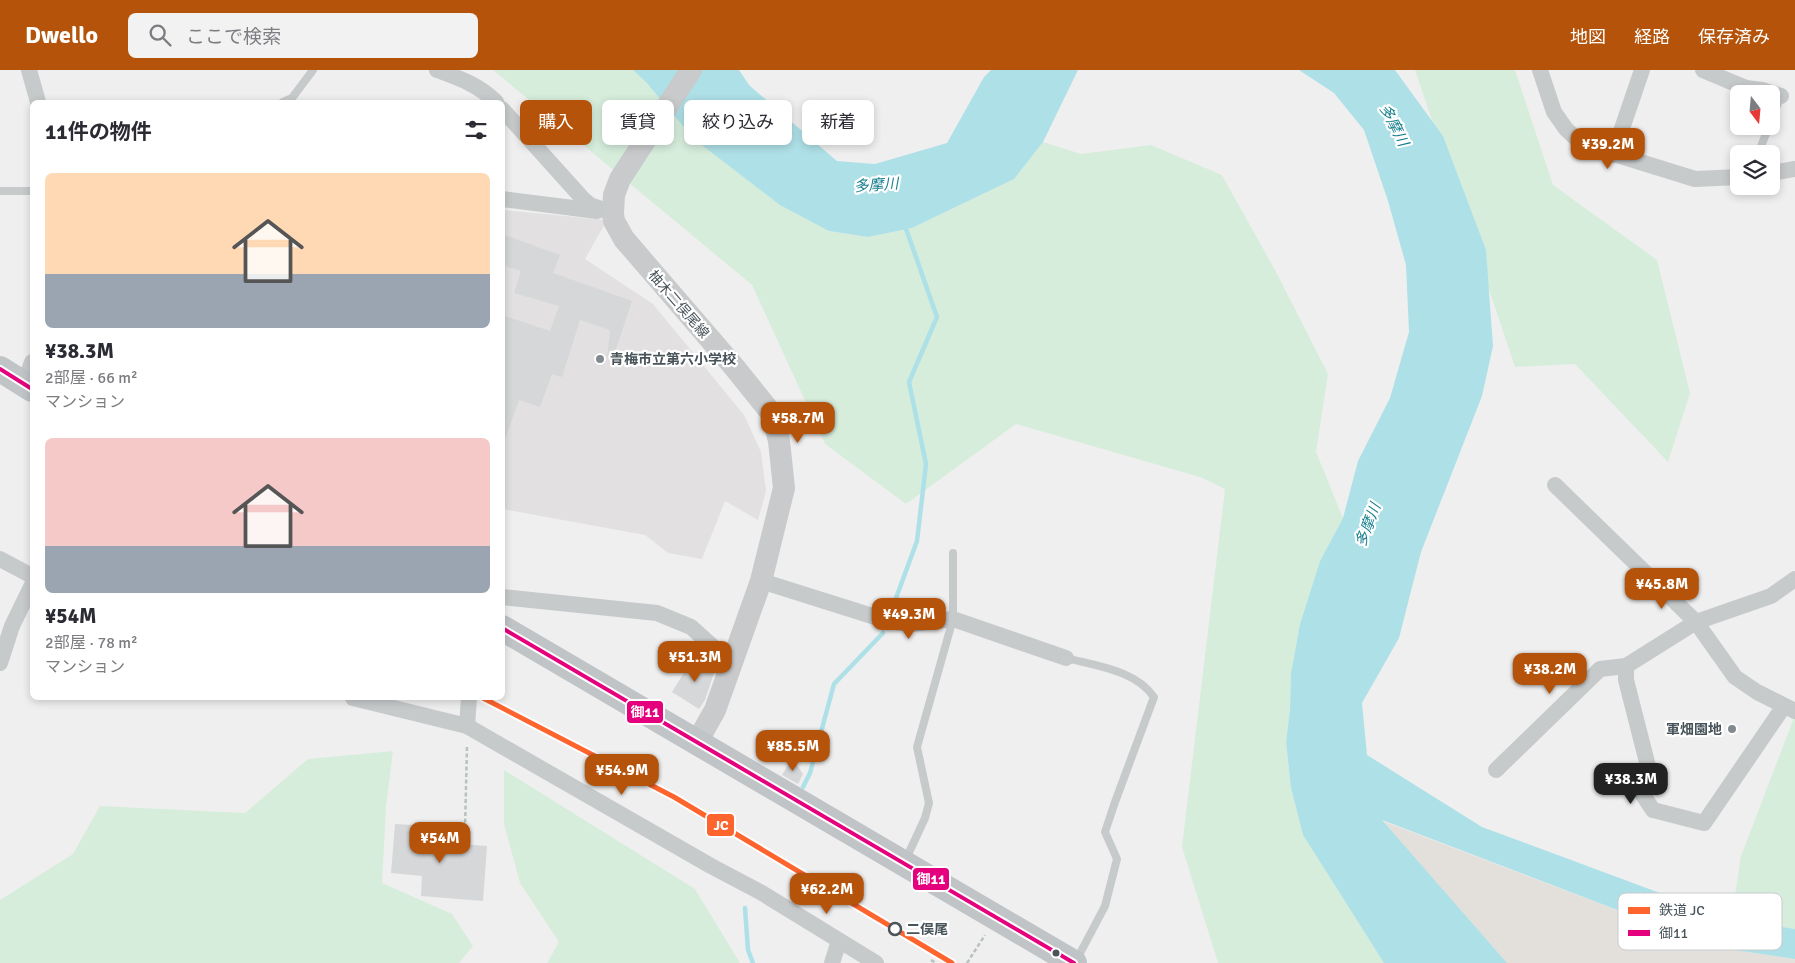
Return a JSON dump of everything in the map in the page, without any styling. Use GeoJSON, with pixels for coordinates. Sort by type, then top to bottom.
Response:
{"type":"FeatureCollection","features":[{"type":"Feature","properties":{"kind":"highway"},"geometry":{"type":"LineString","coordinates":[[0,368],[30,378]]}},
{"type":"Feature","properties":{"kind":"highway"},"geometry":{"type":"LineString","coordinates":[[505,630],[1074,963]]}},
{"type":"Feature","properties":{"kind":"main road"},"geometry":{"type":"LineString","coordinates":[[613,213],[614,195],[624,171],[691,70]]}},
{"type":"Feature","properties":{"kind":"main road","name":"柚木二俣尾線"},"geometry":{"type":"LineString","coordinates":[[613,213],[618,230],[634,252],[735,368],[772,414],[779,441],[784,488],[761,581],[715,710],[697,742]]}},
{"type":"Feature","properties":{"kind":"street"},"geometry":{"type":"LineString","coordinates":[[29,70],[37,100]]}},
{"type":"Feature","properties":{"kind":"street"},"geometry":{"type":"LineString","coordinates":[[437,70],[465,80],[487,93],[494,100]]}},
{"type":"Feature","properties":{"kind":"street"},"geometry":{"type":"LineString","coordinates":[[1540,70],[1554,112],[1566,129],[1582,144],[1695,180],[1730,178]]}},
{"type":"Feature","properties":{"kind":"street"},"geometry":{"type":"LineString","coordinates":[[1613,154],[1642,70]]}},
{"type":"Feature","properties":{"kind":"street"},"geometry":{"type":"LineString","coordinates":[[1703,70],[1746,88],[1762,90],[1781,96]]}},
{"type":"Feature","properties":{"kind":"street"},"geometry":{"type":"LineString","coordinates":[[505,112],[584,200],[613,213]]}},
{"type":"Feature","properties":{"kind":"street"},"geometry":{"type":"LineString","coordinates":[[1780,172],[1795,169]]}},
{"type":"Feature","properties":{"kind":"street"},"geometry":{"type":"LineString","coordinates":[[505,199],[613,213]]}},
{"type":"Feature","properties":{"kind":"street"},"geometry":{"type":"LineString","coordinates":[[1555,485],[1696,622],[1735,677],[1757,692],[1789,708],[1704,824],[1653,810],[1643,795],[1651,778],[1626,680],[1626,666]]}},
{"type":"Feature","properties":{"kind":"street"},"geometry":{"type":"LineString","coordinates":[[0,559],[30,583]]}},
{"type":"Feature","properties":{"kind":"street"},"geometry":{"type":"LineString","coordinates":[[1496,770],[1600,669],[1626,666],[1696,622],[1771,596],[1795,579]]}},
{"type":"Feature","properties":{"kind":"street"},"geometry":{"type":"LineString","coordinates":[[761,581],[888,621],[910,624],[952,619],[1066,658]]}},
{"type":"Feature","properties":{"kind":"street"},"geometry":{"type":"LineString","coordinates":[[0,663],[12,626],[30,589]]}},
{"type":"Feature","properties":{"kind":"street"},"geometry":{"type":"LineString","coordinates":[[505,597],[657,612],[690,627],[732,663]]}},
{"type":"Feature","properties":{"kind":"street"},"geometry":{"type":"LineString","coordinates":[[361,700],[467,726],[711,866],[762,893],[876,963]]}},
{"type":"Feature","properties":{"kind":"street"},"geometry":{"type":"LineString","coordinates":[[467,726],[469,700]]}},
{"type":"Feature","properties":{"kind":"street"},"geometry":{"type":"LineString","coordinates":[[832,963],[839,941]]}},
{"type":"Feature","properties":{"kind":"lane"},"geometry":{"type":"LineString","coordinates":[[287,100],[292,98],[313,70]]}},
{"type":"Feature","properties":{"kind":"lane"},"geometry":{"type":"LineString","coordinates":[[0,190],[30,191]]}},
{"type":"Feature","properties":{"kind":"lane"},"geometry":{"type":"LineString","coordinates":[[904,864],[925,818],[929,803],[917,747],[952,619],[953,553]]}},
{"type":"Feature","properties":{"kind":"lane"},"geometry":{"type":"LineString","coordinates":[[1066,658],[1118,671],[1147,687],[1154,697],[1105,832],[1117,859],[1105,906],[1074,963]]}},
{"type":"Feature","properties":{"kind":"path"},"geometry":{"type":"LineString","coordinates":[[465,829],[467,726]]}},
{"type":"Feature","properties":{"kind":"path"},"geometry":{"type":"LineString","coordinates":[[967,963],[978,946]]}},
{"type":"Feature","properties":{"kind":"path"},"geometry":{"type":"LineString","coordinates":[[931,960],[936,963]]}},
{"type":"Feature","properties":{"kind":"shaded area","name":"青梅市立第六小学校"},"geometry":{"type":"Polygon","coordinates":[[[505,210],[607,220],[585,259],[653,304],[744,415],[761,452],[766,491],[758,520],[725,501],[702,559],[668,553],[645,535],[505,509],[505,210]]]}},
{"type":"Feature","properties":{"kind":"green space"},"geometry":{"type":"Polygon","coordinates":[[[493,70],[633,70],[670,100],[602,100],[602,145],[674,145],[674,104],[684,112],[684,145],[724,145],[829,231],[868,237],[912,228],[1014,179],[1043,142],[1081,154],[1151,145],[1222,175],[1276,272],[1328,374],[1316,452],[1343,518],[1320,561],[1300,624],[1291,673],[1290,709],[1286,742],[1291,788],[1303,835],[1384,963],[1218,963],[1182,847],[1225,489],[1200,477],[1016,424],[906,504],[825,444],[752,285],[583,145],[592,145],[592,100],[529,100],[493,70]]]}},
{"type":"Feature","properties":{"kind":"green space"},"geometry":{"type":"Polygon","coordinates":[[[1415,70],[1515,70],[1553,185],[1657,260],[1690,393],[1668,462],[1575,364],[1515,367],[1415,70]]]}},
{"type":"Feature","properties":{"kind":"green space"},"geometry":{"type":"Polygon","coordinates":[[[1795,715],[1795,929],[1782,927],[1782,893],[1735,893],[1741,856],[1795,715]]]}},
{"type":"Feature","properties":{"kind":"green space"},"geometry":{"type":"Polygon","coordinates":[[[393,751],[386,807],[382,883],[452,914],[473,946],[459,963],[0,963],[0,900],[73,854],[100,806],[245,813],[308,759],[393,751]]]}},
{"type":"Feature","properties":{"kind":"green space"},"geometry":{"type":"Polygon","coordinates":[[[504,770],[695,889],[740,963],[547,963],[559,942],[520,883],[504,824],[504,770]]]}},
{"type":"Feature","properties":{"kind":"sand"},"geometry":{"type":"Polygon","coordinates":[[[1380,820],[1618,910],[1618,950],[1734,950],[1795,959],[1795,963],[1507,963],[1380,820]]]}},
{"type":"Feature","properties":{"kind":"water"},"geometry":{"type":"Polygon","coordinates":[[[633,70],[739,70],[759,100],[684,100],[684,127],[674,115],[674,100],[661,100],[633,70]]]}},
{"type":"Feature","properties":{"kind":"water"},"geometry":{"type":"Polygon","coordinates":[[[991,70],[1078,70],[1043,142],[1014,179],[912,228],[868,237],[829,231],[780,205],[702,145],[789,145],[798,158],[875,164],[947,143],[984,77],[991,70]]]}},
{"type":"Feature","properties":{"kind":"water"},"geometry":{"type":"Polygon","coordinates":[[[1299,70],[1395,70],[1443,136],[1486,250],[1493,346],[1482,396],[1421,552],[1399,638],[1362,703],[1367,755],[1482,827],[1660,893],[1618,893],[1618,910],[1382,820],[1507,963],[1384,963],[1303,835],[1291,788],[1286,742],[1290,709],[1291,673],[1300,624],[1320,561],[1343,518],[1358,461],[1390,398],[1409,332],[1406,265],[1388,201],[1364,130],[1334,93],[1299,70]]]}},
{"type":"Feature","properties":{"kind":"water"},"geometry":{"type":"Polygon","coordinates":[[[1782,927],[1795,929],[1795,959],[1734,950],[1782,950],[1782,927]]]}},
{"type":"Feature","properties":{"kind":"building"},"geometry":{"type":"Polygon","coordinates":[[[505,235],[560,255],[553,273],[632,301],[613,358],[607,357],[610,330],[580,320],[562,377],[552,374],[540,407],[519,400],[505,439],[505,316],[550,331],[559,306],[514,293],[521,271],[505,266],[505,235]]]}},
{"type":"Feature","properties":{"kind":"building"},"geometry":{"type":"Polygon","coordinates":[[[694,657],[715,670],[705,700],[699,709],[672,692],[694,657]]]}},
{"type":"Feature","properties":{"kind":"building"},"geometry":{"type":"Polygon","coordinates":[[[792,758],[803,774],[798,784],[782,775],[792,758]]]}},
{"type":"Feature","properties":{"kind":"building"},"geometry":{"type":"Polygon","coordinates":[[[395,824],[430,826],[429,842],[487,846],[483,901],[421,896],[422,876],[391,873],[395,824]]]}},
{"type":"Feature","properties":{"kind":"waterway","name":"多摩川"},"geometry":{"type":"LineString","coordinates":[[710,70],[841,183]]}},
{"type":"Feature","properties":{"kind":"waterway"},"geometry":{"type":"LineString","coordinates":[[892,609],[917,541],[926,464],[909,382],[937,317],[904,223]]}},
{"type":"Feature","properties":{"kind":"waterway"},"geometry":{"type":"LineString","coordinates":[[803,787],[810,773],[834,684],[883,633]]}},
{"type":"Feature","properties":{"kind":"waterway"},"geometry":{"type":"LineString","coordinates":[[745,908],[748,950],[753,963]]}},
{"type":"Feature","properties":{"kind":"rail line","name":"JC"},"geometry":{"type":"LineString","coordinates":[[487,700],[674,797],[952,963]]}},
{"type":"Feature","properties":{"kind":"transit line","name":"御11"},"geometry":{"type":"LineString","coordinates":[[0,369],[30,388]]}},
{"type":"Feature","properties":{"kind":"transit line","name":"御11"},"geometry":{"type":"LineString","coordinates":[[505,630],[1074,963]]}},
{"type":"Feature","properties":{"kind":"place","name":"青梅市立第六小学校"},"geometry":{"type":"Point","coordinates":[600,359]}},
{"type":"Feature","properties":{"kind":"place","name":"軍畑園地"},"geometry":{"type":"Point","coordinates":[1732,729]}},
{"type":"Feature","properties":{"kind":"place","name":"二俣尾"},"geometry":{"type":"Point","coordinates":[895,929]}}]}
